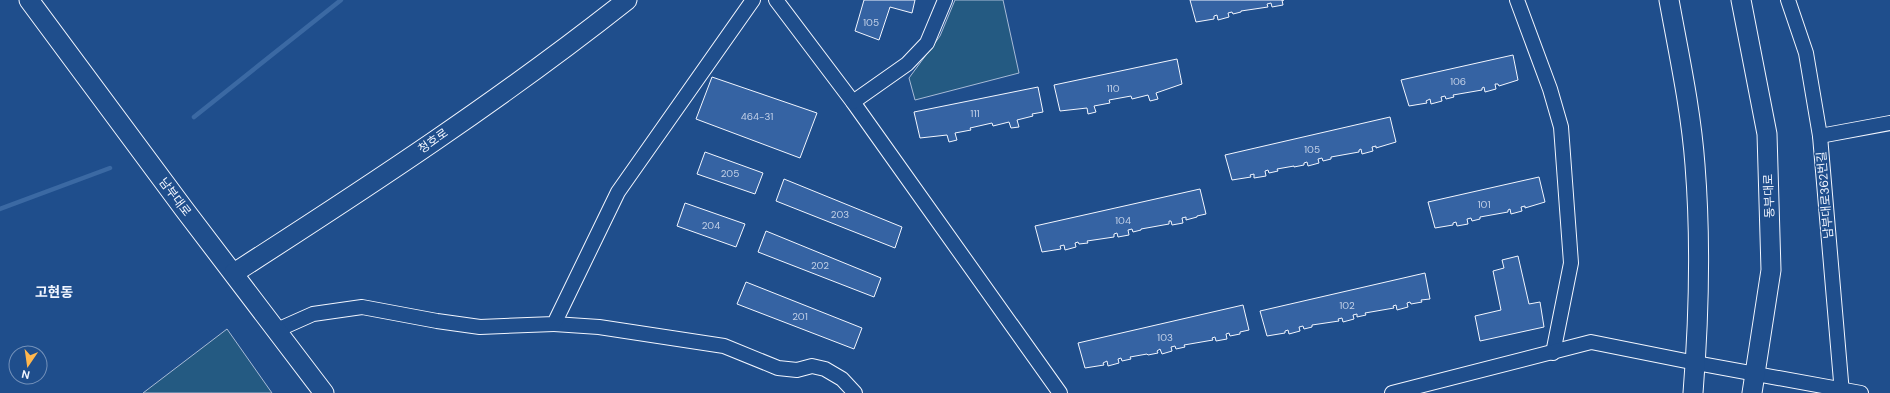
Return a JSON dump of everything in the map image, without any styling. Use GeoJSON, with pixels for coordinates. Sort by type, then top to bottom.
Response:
{"type":"FeatureCollection","features":[{"type":"Feature","properties":{"kind":"main road","name":"남부대로"},"geometry":{"type":"LineString","coordinates":[[29,0],[184,209],[324,393]]}},
{"type":"Feature","properties":{"kind":"main road","name":"청호로"},"geometry":{"type":"LineString","coordinates":[[234,274],[321,218],[446,132],[567,47],[627,0]]}},
{"type":"Feature","properties":{"kind":"main road"},"geometry":{"type":"LineString","coordinates":[[1669,0],[1687,100],[1695,164],[1699,230],[1696,363],[1693,393]]}},
{"type":"Feature","properties":{"kind":"main road","name":"동부대로"},"geometry":{"type":"LineString","coordinates":[[1741,0],[1767,134],[1772,270],[1752,393]]}},
{"type":"Feature","properties":{"kind":"street"},"geometry":{"type":"LineString","coordinates":[[554,324],[618,192],[753,0]]}},
{"type":"Feature","properties":{"kind":"street"},"geometry":{"type":"LineString","coordinates":[[776,0],[853,102],[1060,393]]}},
{"type":"Feature","properties":{"kind":"street"},"geometry":{"type":"LineString","coordinates":[[853,102],[907,64],[927,43],[945,0]]}},
{"type":"Feature","properties":{"kind":"street"},"geometry":{"type":"LineString","coordinates":[[1517,0],[1550,90],[1561,127],[1571,263],[1553,353]]}},
{"type":"Feature","properties":{"kind":"street","name":"남부대로362번길"},"geometry":{"type":"LineString","coordinates":[[1788,0],[1806,53],[1820,136],[1842,391]]}},
{"type":"Feature","properties":{"kind":"street"},"geometry":{"type":"LineString","coordinates":[[1820,136],[1890,124]]}},
{"type":"Feature","properties":{"kind":"street"},"geometry":{"type":"LineString","coordinates":[[277,330],[313,314],[362,307],[437,321],[480,327],[554,324],[598,327],[724,346],[778,368],[797,370],[812,366],[826,369],[842,379],[855,393]]}},
{"type":"Feature","properties":{"kind":"street"},"geometry":{"type":"LineString","coordinates":[[1394,393],[1592,342],[1842,391],[1862,393]]}},
{"type":"Feature","properties":{"kind":"shaded area"},"geometry":{"type":"Polygon","coordinates":[[[955,0],[1003,0],[1019,73],[915,100],[909,78],[940,36],[955,0]]]}},
{"type":"Feature","properties":{"kind":"shaded area"},"geometry":{"type":"Polygon","coordinates":[[[227,329],[272,393],[143,393],[227,329]]]}},
{"type":"Feature","properties":{"kind":"building"},"geometry":{"type":"Polygon","coordinates":[[[864,0],[915,0],[912,13],[890,7],[879,40],[855,31],[864,0]]]}},
{"type":"Feature","properties":{"kind":"building"},"geometry":{"type":"Polygon","coordinates":[[[1190,0],[1282,0],[1283,5],[1272,7],[1271,3],[1267,4],[1268,7],[1241,11],[1233,14],[1232,12],[1228,13],[1229,17],[1218,20],[1217,15],[1214,16],[1214,19],[1196,22],[1190,0]]]}},
{"type":"Feature","properties":{"kind":"building"},"geometry":{"type":"Polygon","coordinates":[[[1513,55],[1518,80],[1499,86],[1498,84],[1495,84],[1496,89],[1485,92],[1484,87],[1482,90],[1453,95],[1454,97],[1446,99],[1445,96],[1441,97],[1442,101],[1431,104],[1430,99],[1426,101],[1427,103],[1409,106],[1401,80],[1513,55]]]}},
{"type":"Feature","properties":{"kind":"building"},"geometry":{"type":"Polygon","coordinates":[[[1177,59],[1182,84],[1156,93],[1158,99],[1150,101],[1148,95],[1132,99],[1131,96],[1109,100],[1110,103],[1094,106],[1096,112],[1088,114],[1087,108],[1060,111],[1054,85],[1177,59]]]}},
{"type":"Feature","properties":{"kind":"building"},"geometry":{"type":"Polygon","coordinates":[[[712,77],[817,113],[800,158],[696,119],[712,77]]]}},
{"type":"Feature","properties":{"kind":"building"},"geometry":{"type":"Polygon","coordinates":[[[1038,87],[1043,112],[1032,114],[1033,116],[1017,120],[1019,127],[1011,128],[1009,122],[993,126],[992,123],[970,128],[971,130],[955,133],[957,140],[949,142],[947,135],[920,138],[914,112],[1038,87]]]}},
{"type":"Feature","properties":{"kind":"building"},"geometry":{"type":"Polygon","coordinates":[[[1390,117],[1396,142],[1376,148],[1376,146],[1372,147],[1373,151],[1362,154],[1361,149],[1359,152],[1331,157],[1331,159],[1323,161],[1322,158],[1318,159],[1319,163],[1308,166],[1307,162],[1304,163],[1304,165],[1277,169],[1278,171],[1269,173],[1268,170],[1265,171],[1266,176],[1254,178],[1254,174],[1250,175],[1251,177],[1232,180],[1225,155],[1390,117]]]}},
{"type":"Feature","properties":{"kind":"building"},"geometry":{"type":"Polygon","coordinates":[[[705,152],[763,173],[755,194],[697,174],[705,152]]]}},
{"type":"Feature","properties":{"kind":"building"},"geometry":{"type":"Polygon","coordinates":[[[1539,177],[1545,202],[1525,208],[1525,206],[1521,207],[1522,211],[1511,214],[1510,209],[1508,212],[1480,217],[1480,219],[1472,221],[1471,218],[1467,219],[1468,224],[1457,226],[1456,222],[1453,223],[1453,225],[1435,228],[1428,202],[1539,177]]]}},
{"type":"Feature","properties":{"kind":"building"},"geometry":{"type":"Polygon","coordinates":[[[784,179],[902,227],[895,248],[776,201],[784,179]]]}},
{"type":"Feature","properties":{"kind":"building"},"geometry":{"type":"Polygon","coordinates":[[[1200,189],[1206,214],[1186,220],[1186,217],[1182,218],[1183,223],[1172,225],[1171,221],[1169,221],[1169,224],[1133,232],[1132,229],[1128,230],[1129,235],[1118,237],[1117,233],[1114,234],[1114,237],[1087,241],[1088,243],[1079,244],[1078,242],[1075,243],[1076,247],[1065,250],[1064,245],[1060,246],[1061,249],[1042,252],[1035,226],[1200,189]]]}},
{"type":"Feature","properties":{"kind":"building"},"geometry":{"type":"Polygon","coordinates":[[[685,203],[745,224],[736,247],[677,226],[685,203]]]}},
{"type":"Feature","properties":{"kind":"building"},"geometry":{"type":"Polygon","coordinates":[[[766,231],[881,278],[874,297],[758,252],[766,231]]]}},
{"type":"Feature","properties":{"kind":"building"},"geometry":{"type":"Polygon","coordinates":[[[1518,256],[1529,304],[1540,302],[1544,327],[1480,341],[1475,316],[1501,310],[1493,271],[1504,268],[1502,260],[1518,256]]]}},
{"type":"Feature","properties":{"kind":"building"},"geometry":{"type":"Polygon","coordinates":[[[1425,273],[1430,299],[1421,300],[1422,302],[1411,304],[1410,302],[1407,303],[1408,307],[1397,310],[1396,305],[1393,306],[1394,308],[1365,313],[1366,315],[1357,317],[1357,314],[1353,315],[1354,319],[1343,322],[1342,318],[1338,319],[1339,321],[1312,325],[1312,327],[1304,329],[1303,326],[1299,327],[1300,331],[1289,334],[1288,330],[1285,331],[1285,333],[1267,336],[1260,311],[1425,273]]]}},
{"type":"Feature","properties":{"kind":"building"},"geometry":{"type":"Polygon","coordinates":[[[746,282],[862,328],[854,349],[737,304],[746,282]]]}},
{"type":"Feature","properties":{"kind":"building"},"geometry":{"type":"Polygon","coordinates":[[[1243,305],[1249,330],[1240,332],[1240,334],[1230,336],[1229,333],[1226,334],[1227,339],[1216,341],[1215,337],[1212,338],[1213,340],[1184,345],[1185,347],[1176,349],[1175,346],[1171,347],[1172,351],[1162,354],[1160,349],[1157,351],[1158,353],[1130,357],[1131,359],[1122,361],[1121,358],[1118,359],[1119,363],[1108,366],[1107,361],[1103,363],[1104,365],[1085,368],[1078,343],[1243,305]]]}},
{"type":"Feature","properties":{"kind":"waterway"},"geometry":{"type":"LineString","coordinates":[[194,117],[341,0]]}},
{"type":"Feature","properties":{"kind":"waterway"},"geometry":{"type":"LineString","coordinates":[[0,209],[110,168]]}},
{"type":"Feature","properties":{"kind":"district","name":"고현동"},"geometry":{"type":"Point","coordinates":[54,292]}}]}
